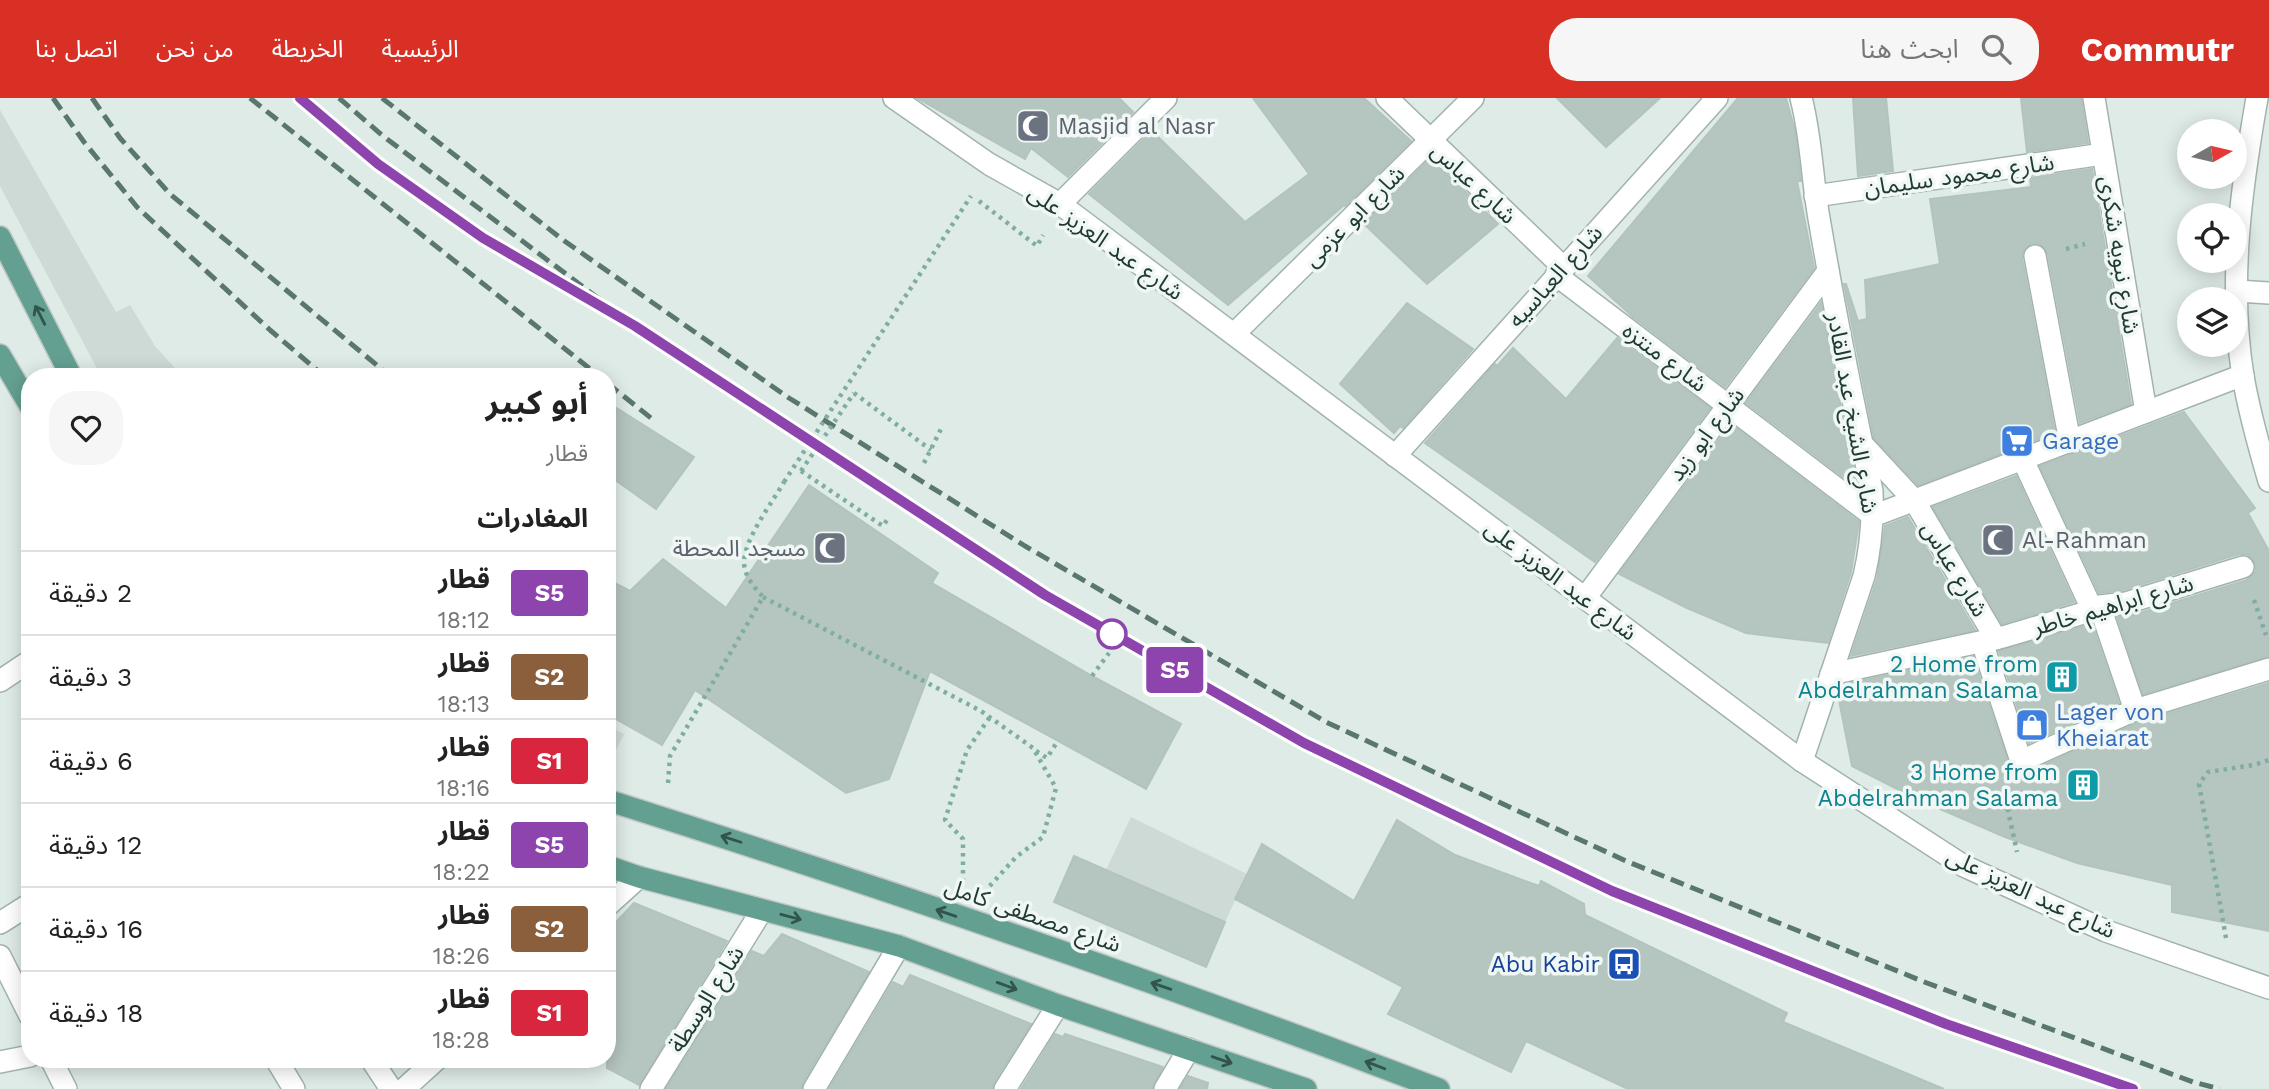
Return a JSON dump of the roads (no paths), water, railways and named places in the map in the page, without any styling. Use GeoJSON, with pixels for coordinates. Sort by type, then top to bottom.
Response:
{"type":"FeatureCollection","features":[{"type":"Feature","properties":{"kind":"main road"},"geometry":{"type":"LineString","coordinates":[[0,237],[67,368]]}},
{"type":"Feature","properties":{"kind":"main road"},"geometry":{"type":"LineString","coordinates":[[0,356],[21,391]]}},
{"type":"Feature","properties":{"kind":"main road","name":"شارع مصطفى كامل"},"geometry":{"type":"LineString","coordinates":[[616,803],[1247,1016],[1439,1089]]}},
{"type":"Feature","properties":{"kind":"main road"},"geometry":{"type":"LineString","coordinates":[[616,869],[899,946],[1058,1005],[1304,1089]]}},
{"type":"Feature","properties":{"kind":"street","name":"شارع عبد العزيز على"},"geometry":{"type":"LineString","coordinates":[[894,98],[989,164],[1060,204],[1802,761],[1964,866],[2106,931],[2269,988]]}},
{"type":"Feature","properties":{"kind":"street"},"geometry":{"type":"LineString","coordinates":[[1060,204],[1166,98]]}},
{"type":"Feature","properties":{"kind":"street","name":"شارع عباس"},"geometry":{"type":"LineString","coordinates":[[1387,98],[1560,271]]}},
{"type":"Feature","properties":{"kind":"street","name":"شارع ابو عزمى"},"geometry":{"type":"LineString","coordinates":[[1235,334],[1473,98]]}},
{"type":"Feature","properties":{"kind":"street","name":"شارع العباسيه"},"geometry":{"type":"LineString","coordinates":[[1395,456],[1717,98]]}},
{"type":"Feature","properties":{"kind":"street","name":"شارع الشيخ عبد القادر"},"geometry":{"type":"LineString","coordinates":[[1801,98],[1806,115],[1815,196],[1828,271],[1872,491],[1873,516],[1871,546],[1864,576],[1802,761]]}},
{"type":"Feature","properties":{"kind":"street","name":"شارع نبويه شكرى"},"geometry":{"type":"LineString","coordinates":[[2094,98],[2146,412]]}},
{"type":"Feature","properties":{"kind":"street"},"geometry":{"type":"LineString","coordinates":[[2237,287],[2239,217],[2257,98]]}},
{"type":"Feature","properties":{"kind":"street","name":"شارع محمود سليمان"},"geometry":{"type":"LineString","coordinates":[[1815,196],[2103,154]]}},
{"type":"Feature","properties":{"kind":"street"},"geometry":{"type":"LineString","coordinates":[[2035,256],[2070,442]]}},
{"type":"Feature","properties":{"kind":"street","name":"شارع منتزه"},"geometry":{"type":"LineString","coordinates":[[1560,271],[1727,405],[1873,516]]}},
{"type":"Feature","properties":{"kind":"street","name":"شارع ابو زيد"},"geometry":{"type":"LineString","coordinates":[[1585,598],[1828,271]]}},
{"type":"Feature","properties":{"kind":"street"},"geometry":{"type":"LineString","coordinates":[[2247,292],[2269,293]]}},
{"type":"Feature","properties":{"kind":"street"},"geometry":{"type":"LineString","coordinates":[[2242,357],[2255,433],[2269,481]]}},
{"type":"Feature","properties":{"kind":"street"},"geometry":{"type":"LineString","coordinates":[[1873,516],[2243,375]]}},
{"type":"Feature","properties":{"kind":"street","name":"شارع عباس"},"geometry":{"type":"LineString","coordinates":[[1863,444],[1914,500],[1989,640]]}},
{"type":"Feature","properties":{"kind":"street"},"geometry":{"type":"LineString","coordinates":[[2022,460],[2096,607],[2135,710]]}},
{"type":"Feature","properties":{"kind":"street","name":"شارع ابراهيم خاطر"},"geometry":{"type":"LineString","coordinates":[[1831,674],[1989,640],[2087,612],[2096,607],[2126,603],[2243,567]]}},
{"type":"Feature","properties":{"kind":"street"},"geometry":{"type":"LineString","coordinates":[[1989,640],[2021,761],[2135,710],[2269,669]]}},
{"type":"Feature","properties":{"kind":"street"},"geometry":{"type":"LineString","coordinates":[[0,681],[21,667]]}},
{"type":"Feature","properties":{"kind":"street"},"geometry":{"type":"LineString","coordinates":[[616,898],[639,877]]}},
{"type":"Feature","properties":{"kind":"street"},"geometry":{"type":"LineString","coordinates":[[0,923],[21,910]]}},
{"type":"Feature","properties":{"kind":"street","name":"شارع الوسطة"},"geometry":{"type":"LineString","coordinates":[[651,1089],[762,910]]}},
{"type":"Feature","properties":{"kind":"street"},"geometry":{"type":"LineString","coordinates":[[814,1089],[899,946]]}},
{"type":"Feature","properties":{"kind":"street"},"geometry":{"type":"LineString","coordinates":[[0,956],[21,998]]}},
{"type":"Feature","properties":{"kind":"street"},"geometry":{"type":"LineString","coordinates":[[1005,1089],[1058,1005]]}},
{"type":"Feature","properties":{"kind":"street"},"geometry":{"type":"LineString","coordinates":[[1165,1089],[1189,1049]]}},
{"type":"Feature","properties":{"kind":"street"},"geometry":{"type":"LineString","coordinates":[[0,1062],[21,1058]]}},
{"type":"Feature","properties":{"kind":"street"},"geometry":{"type":"LineString","coordinates":[[56,1068],[66,1089]]}},
{"type":"Feature","properties":{"kind":"street"},"geometry":{"type":"LineString","coordinates":[[281,1068],[294,1089]]}},
{"type":"Feature","properties":{"kind":"street"},"geometry":{"type":"LineString","coordinates":[[377,1068],[391,1089]]}},
{"type":"Feature","properties":{"kind":"street"},"geometry":{"type":"LineString","coordinates":[[404,1089],[427,1068]]}},
{"type":"Feature","properties":{"kind":"railway"},"geometry":{"type":"LineString","coordinates":[[53,98],[84,142],[137,207],[315,368]]}},
{"type":"Feature","properties":{"kind":"railway"},"geometry":{"type":"LineString","coordinates":[[92,98],[120,138],[170,194],[380,368]]}},
{"type":"Feature","properties":{"kind":"railway"},"geometry":{"type":"LineString","coordinates":[[250,98],[589,368]]}},
{"type":"Feature","properties":{"kind":"railway"},"geometry":{"type":"LineString","coordinates":[[300,98],[378,164],[483,238],[575,291]]}},
{"type":"Feature","properties":{"kind":"railway"},"geometry":{"type":"LineString","coordinates":[[339,98],[383,136],[635,326],[1045,595],[1304,743],[1612,892],[1946,1024],[2133,1089]]}},
{"type":"Feature","properties":{"kind":"railway"},"geometry":{"type":"LineString","coordinates":[[382,98],[563,240],[789,398],[1025,546],[1326,722],[1626,861],[1927,983],[2193,1082],[2220,1089]]}},
{"type":"Feature","properties":{"kind":"railway"},"geometry":{"type":"LineString","coordinates":[[616,390],[656,422]]}},
{"type":"Feature","properties":{"kind":"train","name":"S5"},"geometry":{"type":"LineString","coordinates":[[300,98],[378,164],[483,238],[635,326],[1045,595],[1304,743],[1612,891],[1946,1024],[2133,1089]]}},
{"type":"Feature","properties":{"kind":"place","name":"Masjid al Nasr"},"geometry":{"type":"Point","coordinates":[1033,126]}},
{"type":"Feature","properties":{"kind":"place","name":"Garage"},"geometry":{"type":"Point","coordinates":[2017,441]}},
{"type":"Feature","properties":{"kind":"place","name":"Al-Rahman"},"geometry":{"type":"Point","coordinates":[1998,540]}},
{"type":"Feature","properties":{"kind":"place","name":"مسجد المحطة"},"geometry":{"type":"Point","coordinates":[830,548]}},
{"type":"Feature","properties":{"kind":"place","name":"2 Home from Abdelrahman Salama"},"geometry":{"type":"Point","coordinates":[2062,677]}},
{"type":"Feature","properties":{"kind":"place","name":"Lager von Kheiarat"},"geometry":{"type":"Point","coordinates":[2032,725]}},
{"type":"Feature","properties":{"kind":"place","name":"3 Home from Abdelrahman Salama"},"geometry":{"type":"Point","coordinates":[2083,785]}},
{"type":"Feature","properties":{"kind":"place","name":"Abu Kabir"},"geometry":{"type":"Point","coordinates":[1624,964]}}]}
